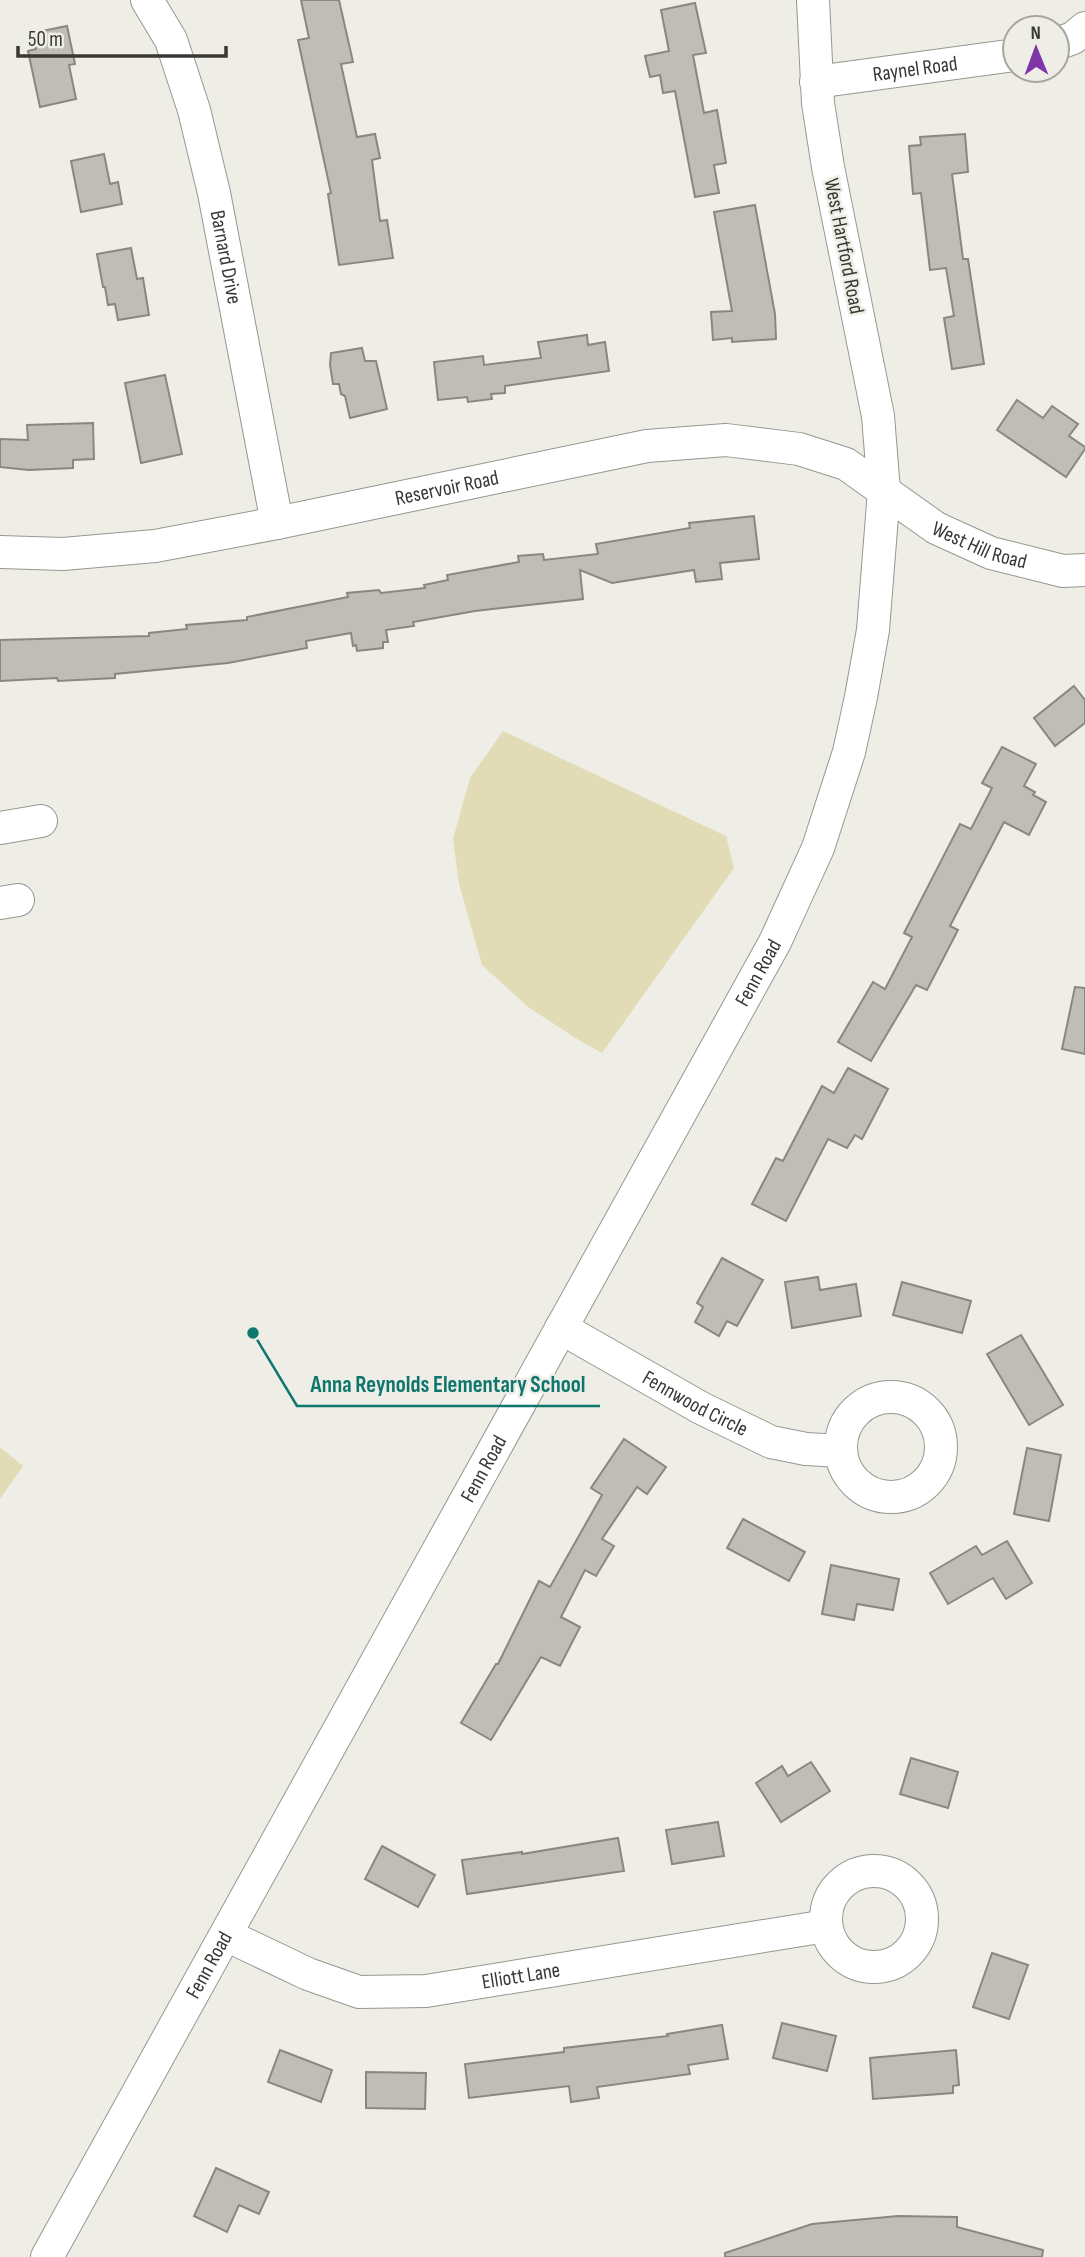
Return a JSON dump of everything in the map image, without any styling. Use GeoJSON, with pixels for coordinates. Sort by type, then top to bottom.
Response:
{"type":"FeatureCollection","features":[{"type":"Feature","properties":{"kind":"street","name":"Barnard Drive"},"geometry":{"type":"LineString","coordinates":[[147,0],[171,40],[194,110],[214,193],[277,523]]}},
{"type":"Feature","properties":{"kind":"street","name":"West Hartford Road"},"geometry":{"type":"LineString","coordinates":[[813,0],[816,82],[828,167],[878,416],[884,491]]}},
{"type":"Feature","properties":{"kind":"street"},"geometry":{"type":"LineString","coordinates":[[1071,39],[1085,28]]}},
{"type":"Feature","properties":{"kind":"street","name":"Raynel Road"},"geometry":{"type":"LineString","coordinates":[[816,82],[1001,57]]}},
{"type":"Feature","properties":{"kind":"street","name":"Reservoir Road"},"geometry":{"type":"LineString","coordinates":[[0,552],[63,554],[155,546],[648,446],[726,440],[799,449],[846,464],[884,491]]}},
{"type":"Feature","properties":{"kind":"street","name":"West Hill Road"},"geometry":{"type":"LineString","coordinates":[[884,491],[936,528],[990,553],[1063,571],[1085,570]]}},
{"type":"Feature","properties":{"kind":"street","name":"Fenn Road"},"geometry":{"type":"LineString","coordinates":[[47,2257],[775,942],[818,848],[838,790],[862,697],[877,596],[884,491]]}},
{"type":"Feature","properties":{"kind":"street"},"geometry":{"type":"LineString","coordinates":[[0,828],[41,821]]}},
{"type":"Feature","properties":{"kind":"street","name":"Fennwood Circle"},"geometry":{"type":"LineString","coordinates":[[561,1328],[701,1408],[771,1442],[806,1449],[841,1451]]}},
{"type":"Feature","properties":{"kind":"street","name":"Elliott Lane"},"geometry":{"type":"LineString","coordinates":[[226,1935],[308,1974],[359,1992],[426,1991],[826,1927]]}},
{"type":"Feature","properties":{"kind":"shaded area"},"geometry":{"type":"Polygon","coordinates":[[[503,731],[726,836],[734,868],[602,1053],[528,1007],[482,965],[459,884],[453,839],[470,778],[503,731]]]}},
{"type":"Feature","properties":{"kind":"shaded area"},"geometry":{"type":"Polygon","coordinates":[[[0,1447],[23,1466],[0,1499],[0,1447]]]}},
{"type":"Feature","properties":{"kind":"building"},"geometry":{"type":"Polygon","coordinates":[[[301,0],[339,0],[353,62],[341,64],[357,137],[375,134],[380,158],[372,160],[380,221],[387,220],[393,258],[339,265],[328,194],[331,193],[298,40],[309,38],[301,0]]]}},
{"type":"Feature","properties":{"kind":"building"},"geometry":{"type":"Polygon","coordinates":[[[695,3],[706,53],[693,55],[704,113],[717,110],[726,163],[714,165],[719,193],[695,197],[675,91],[663,93],[660,75],[650,77],[645,56],[669,51],[661,10],[695,3]]]}},
{"type":"Feature","properties":{"kind":"building"},"geometry":{"type":"Polygon","coordinates":[[[67,26],[75,64],[69,65],[76,99],[40,107],[28,51],[36,49],[32,33],[67,26]]]}},
{"type":"Feature","properties":{"kind":"building"},"geometry":{"type":"Polygon","coordinates":[[[965,134],[968,172],[952,174],[963,259],[968,259],[984,364],[952,369],[944,318],[954,316],[946,268],[930,270],[921,193],[913,194],[909,146],[921,145],[920,137],[965,134]]]}},
{"type":"Feature","properties":{"kind":"building"},"geometry":{"type":"Polygon","coordinates":[[[104,154],[110,184],[118,182],[122,204],[81,212],[71,161],[104,154]]]}},
{"type":"Feature","properties":{"kind":"building"},"geometry":{"type":"Polygon","coordinates":[[[755,205],[775,314],[776,339],[732,342],[732,338],[713,340],[711,312],[732,311],[714,212],[755,205]]]}},
{"type":"Feature","properties":{"kind":"building"},"geometry":{"type":"Polygon","coordinates":[[[131,248],[137,279],[143,278],[149,315],[118,320],[115,304],[108,305],[97,254],[131,248]]]}},
{"type":"Feature","properties":{"kind":"building"},"geometry":{"type":"Polygon","coordinates":[[[587,335],[588,345],[605,342],[609,371],[505,386],[505,393],[491,394],[492,399],[468,402],[467,397],[438,400],[434,362],[483,356],[484,365],[541,358],[538,342],[587,335]]]}},
{"type":"Feature","properties":{"kind":"building"},"geometry":{"type":"Polygon","coordinates":[[[362,348],[365,361],[376,361],[387,409],[350,418],[339,384],[333,384],[331,353],[362,348]]]}},
{"type":"Feature","properties":{"kind":"building"},"geometry":{"type":"Polygon","coordinates":[[[165,375],[182,454],[141,463],[125,383],[165,375]]]}},
{"type":"Feature","properties":{"kind":"building"},"geometry":{"type":"Polygon","coordinates":[[[1017,400],[1043,418],[1052,406],[1078,424],[1069,436],[1085,449],[1066,477],[997,430],[1017,400]]]}},
{"type":"Feature","properties":{"kind":"building"},"geometry":{"type":"Polygon","coordinates":[[[93,423],[94,459],[73,460],[73,468],[29,470],[0,467],[0,439],[28,440],[27,425],[93,423]]]}},
{"type":"Feature","properties":{"kind":"building"},"geometry":{"type":"Polygon","coordinates":[[[754,516],[759,559],[720,563],[722,579],[696,582],[694,570],[612,583],[580,570],[583,599],[475,611],[413,622],[414,626],[386,630],[388,642],[383,642],[383,648],[357,651],[356,645],[353,646],[351,633],[306,641],[307,648],[228,663],[115,674],[115,678],[0,681],[0,640],[149,636],[149,633],[187,629],[186,625],[247,620],[247,617],[348,597],[347,593],[379,590],[381,593],[425,588],[424,585],[448,580],[447,575],[519,562],[518,556],[543,554],[544,560],[598,554],[596,544],[690,528],[689,523],[754,516]]]}},
{"type":"Feature","properties":{"kind":"building"},"geometry":{"type":"Polygon","coordinates":[[[1074,686],[1085,700],[1085,723],[1055,746],[1034,718],[1074,686]]]}},
{"type":"Feature","properties":{"kind":"building"},"geometry":{"type":"Polygon","coordinates":[[[1002,747],[1036,764],[1024,786],[1046,802],[1029,835],[1004,822],[950,926],[958,930],[927,990],[916,985],[871,1061],[838,1042],[873,982],[885,989],[912,937],[904,933],[960,824],[971,829],[992,788],[982,783],[1002,747]]]}},
{"type":"Feature","properties":{"kind":"building"},"geometry":{"type":"Polygon","coordinates":[[[1075,987],[1085,988],[1085,1054],[1062,1049],[1075,987]]]}},
{"type":"Feature","properties":{"kind":"building"},"geometry":{"type":"Polygon","coordinates":[[[848,1068],[888,1089],[862,1139],[855,1135],[847,1148],[828,1139],[786,1221],[752,1204],[776,1158],[783,1161],[822,1086],[834,1093],[848,1068]]]}},
{"type":"Feature","properties":{"kind":"building"},"geometry":{"type":"Polygon","coordinates":[[[722,1258],[763,1280],[737,1326],[727,1321],[719,1336],[695,1322],[703,1307],[697,1303],[722,1258]]]}},
{"type":"Feature","properties":{"kind":"building"},"geometry":{"type":"Polygon","coordinates":[[[818,1277],[820,1290],[856,1284],[861,1316],[792,1328],[785,1282],[818,1277]]]}},
{"type":"Feature","properties":{"kind":"building"},"geometry":{"type":"Polygon","coordinates":[[[902,1282],[971,1301],[962,1333],[893,1315],[902,1282]]]}},
{"type":"Feature","properties":{"kind":"building"},"geometry":{"type":"Polygon","coordinates":[[[1021,1335],[1063,1405],[1029,1425],[987,1354],[1021,1335]]]}},
{"type":"Feature","properties":{"kind":"building"},"geometry":{"type":"Polygon","coordinates":[[[624,1439],[666,1467],[647,1494],[637,1487],[602,1539],[614,1546],[596,1576],[585,1570],[561,1617],[580,1627],[560,1666],[541,1657],[491,1740],[461,1723],[498,1664],[539,1581],[550,1587],[602,1495],[591,1488],[624,1439]]]}},
{"type":"Feature","properties":{"kind":"building"},"geometry":{"type":"Polygon","coordinates":[[[1027,1448],[1061,1455],[1049,1521],[1014,1514],[1027,1448]]]}},
{"type":"Feature","properties":{"kind":"building"},"geometry":{"type":"Polygon","coordinates":[[[743,1519],[805,1552],[789,1581],[727,1548],[743,1519]]]}},
{"type":"Feature","properties":{"kind":"building"},"geometry":{"type":"Polygon","coordinates":[[[1007,1541],[1032,1583],[1006,1599],[993,1578],[948,1604],[930,1573],[976,1546],[982,1555],[1007,1541]]]}},
{"type":"Feature","properties":{"kind":"building"},"geometry":{"type":"Polygon","coordinates":[[[831,1565],[899,1579],[893,1610],[857,1604],[854,1620],[822,1614],[831,1565]]]}},
{"type":"Feature","properties":{"kind":"building"},"geometry":{"type":"Polygon","coordinates":[[[911,1758],[958,1772],[948,1808],[900,1794],[911,1758]]]}},
{"type":"Feature","properties":{"kind":"building"},"geometry":{"type":"Polygon","coordinates":[[[811,1762],[830,1791],[781,1822],[756,1783],[782,1766],[788,1776],[811,1762]]]}},
{"type":"Feature","properties":{"kind":"building"},"geometry":{"type":"Polygon","coordinates":[[[718,1822],[724,1856],[672,1864],[666,1830],[718,1822]]]}},
{"type":"Feature","properties":{"kind":"building"},"geometry":{"type":"Polygon","coordinates":[[[618,1838],[624,1871],[467,1894],[462,1860],[522,1854],[618,1838]]]}},
{"type":"Feature","properties":{"kind":"building"},"geometry":{"type":"Polygon","coordinates":[[[382,1846],[435,1875],[418,1907],[365,1879],[382,1846]]]}},
{"type":"Feature","properties":{"kind":"building"},"geometry":{"type":"Polygon","coordinates":[[[992,1953],[1028,1965],[1009,2019],[973,2007],[992,1953]]]}},
{"type":"Feature","properties":{"kind":"building"},"geometry":{"type":"Polygon","coordinates":[[[782,2023],[836,2036],[827,2071],[773,2058],[782,2023]]]}},
{"type":"Feature","properties":{"kind":"building"},"geometry":{"type":"Polygon","coordinates":[[[722,2025],[728,2059],[688,2065],[690,2074],[597,2087],[599,2098],[571,2102],[569,2086],[469,2098],[465,2064],[564,2052],[564,2048],[668,2036],[667,2034],[722,2025]]]}},
{"type":"Feature","properties":{"kind":"building"},"geometry":{"type":"Polygon","coordinates":[[[280,2050],[332,2070],[321,2102],[268,2082],[280,2050]]]}},
{"type":"Feature","properties":{"kind":"building"},"geometry":{"type":"Polygon","coordinates":[[[956,2050],[959,2085],[953,2086],[953,2093],[873,2099],[870,2058],[956,2050]]]}},
{"type":"Feature","properties":{"kind":"building"},"geometry":{"type":"Polygon","coordinates":[[[366,2072],[426,2073],[425,2109],[366,2108],[366,2072]]]}},
{"type":"Feature","properties":{"kind":"building"},"geometry":{"type":"Polygon","coordinates":[[[216,2168],[269,2192],[259,2214],[239,2205],[227,2232],[194,2216],[216,2168]]]}},
{"type":"Feature","properties":{"kind":"building"},"geometry":{"type":"Polygon","coordinates":[[[898,2216],[957,2217],[957,2227],[1043,2250],[1042,2257],[725,2257],[725,2253],[812,2224],[898,2216]]]}},
{"type":"Feature","properties":{"kind":"place","name":"Anna Reynolds Elementary School"},"geometry":{"type":"Point","coordinates":[253,1333]}}]}
